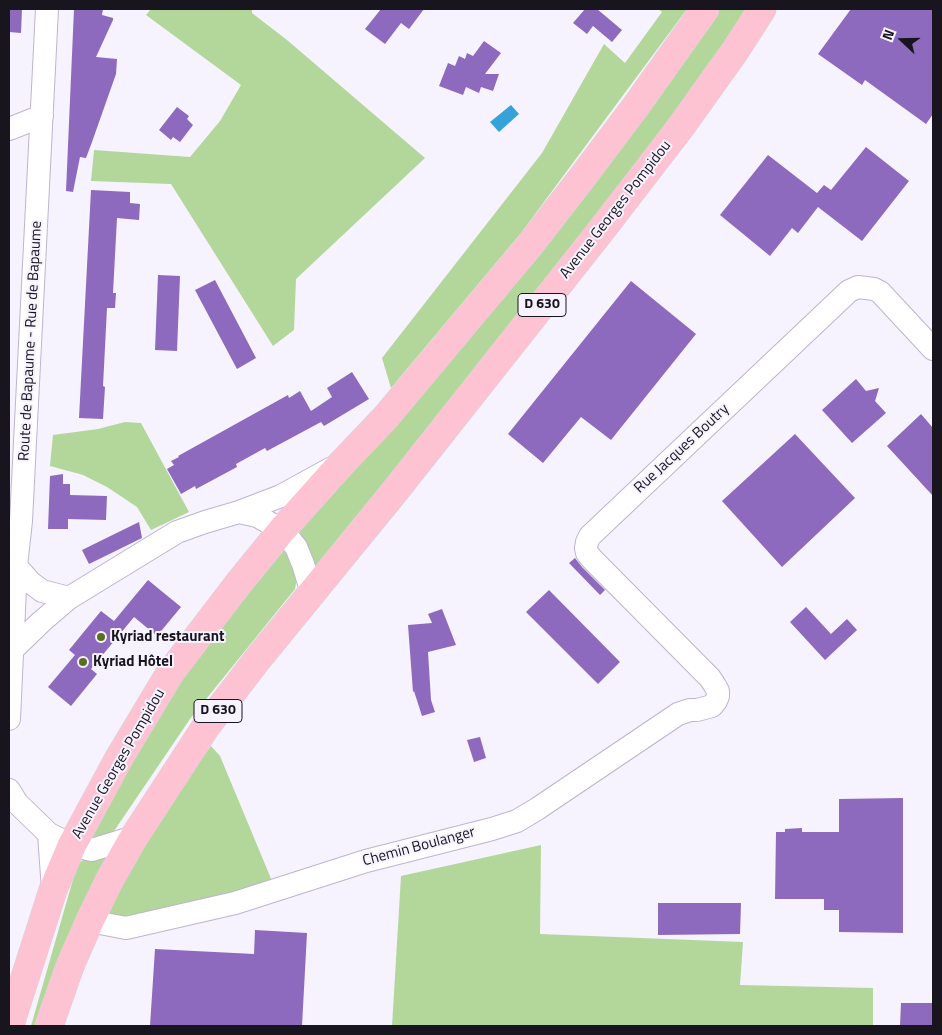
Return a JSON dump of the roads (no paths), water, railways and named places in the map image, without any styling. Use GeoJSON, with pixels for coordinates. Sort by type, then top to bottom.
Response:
{"type":"FeatureCollection","features":[{"type":"Feature","properties":{"kind":"main road","name":"Avenue Georges Pompidou"},"geometry":{"type":"LineString","coordinates":[[10,1026],[53,890],[61,839],[119,758],[170,673],[282,530],[385,418],[529,246],[582,179],[705,9]]}},
{"type":"Feature","properties":{"kind":"main road","name":"Avenue Georges Pompidou"},"geometry":{"type":"LineString","coordinates":[[49,1026],[70,966],[110,880],[134,837],[206,728],[257,660],[413,468],[603,228],[680,128],[735,51],[762,9]]}},
{"type":"Feature","properties":{"kind":"main road"},"geometry":{"type":"LineString","coordinates":[[28,1026],[47,955],[53,890]]}},
{"type":"Feature","properties":{"kind":"street","name":"Route de Bapaume - Rue de Bapaume"},"geometry":{"type":"LineString","coordinates":[[9,719],[47,9]]}},
{"type":"Feature","properties":{"kind":"street"},"geometry":{"type":"LineString","coordinates":[[9,129],[42,116]]}},
{"type":"Feature","properties":{"kind":"street","name":"Rue Jacques Boutry"},"geometry":{"type":"LineString","coordinates":[[718,696],[718,691],[710,678],[587,553],[587,542],[590,536],[849,292],[858,288],[874,289],[880,292],[933,349]]}},
{"type":"Feature","properties":{"kind":"street"},"geometry":{"type":"LineString","coordinates":[[12,650],[69,598],[177,532],[281,496],[342,463]]}},
{"type":"Feature","properties":{"kind":"street"},"geometry":{"type":"LineString","coordinates":[[239,512],[256,516],[282,530],[296,547],[312,593]]}},
{"type":"Feature","properties":{"kind":"street"},"geometry":{"type":"LineString","coordinates":[[16,566],[30,582],[42,591],[69,598]]}},
{"type":"Feature","properties":{"kind":"street","name":"Chemin Boulanger"},"geometry":{"type":"LineString","coordinates":[[91,918],[100,923],[126,928],[144,924],[235,903],[366,861],[517,821],[678,714],[712,706],[718,696]]}},
{"type":"Feature","properties":{"kind":"street"},"geometry":{"type":"LineString","coordinates":[[10,793],[17,803],[61,839],[92,850],[134,837]]}},
{"type":"Feature","properties":{"kind":"water"},"geometry":{"type":"Polygon","coordinates":[[[511,105],[519,114],[499,132],[490,122],[511,105]]]}},
{"type":"Feature","properties":{"kind":"place","name":"Kyriad restaurant"},"geometry":{"type":"Point","coordinates":[101,637]}},
{"type":"Feature","properties":{"kind":"place","name":"Kyriad Hôtel"},"geometry":{"type":"Point","coordinates":[83,662]}}]}
